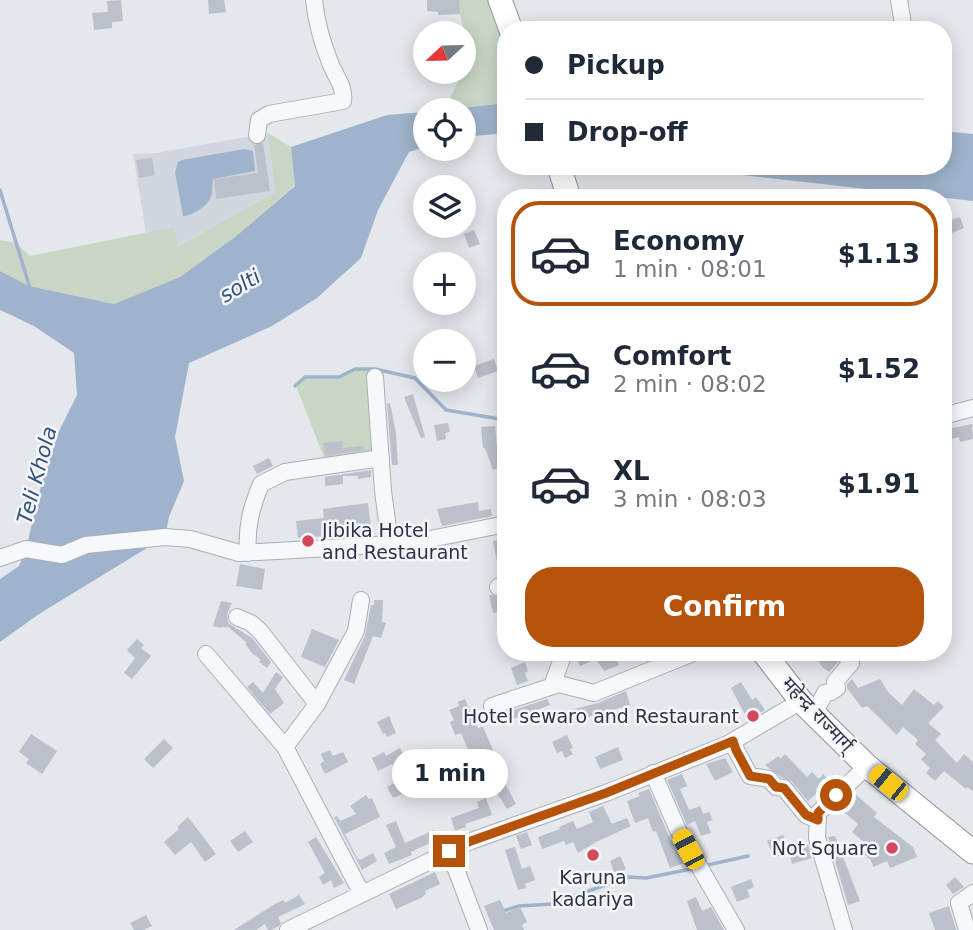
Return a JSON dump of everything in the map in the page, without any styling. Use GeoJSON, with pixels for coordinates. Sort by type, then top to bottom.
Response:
{"type":"FeatureCollection","features":[{"type":"Feature","properties":{"kind":"highway"},"geometry":{"type":"LineString","coordinates":[[500,0],[508,21]]}},
{"type":"Feature","properties":{"kind":"highway","name":"महेन्द्र राज्मार्ग्"},"geometry":{"type":"LineString","coordinates":[[770,661],[807,708],[867,766],[973,852]]}},
{"type":"Feature","properties":{"kind":"street"},"geometry":{"type":"LineString","coordinates":[[257,135],[259,120],[269,114],[343,101],[344,91],[331,64],[315,13],[314,0]]}},
{"type":"Feature","properties":{"kind":"street"},"geometry":{"type":"LineString","coordinates":[[899,0],[902,21]]}},
{"type":"Feature","properties":{"kind":"street"},"geometry":{"type":"LineString","coordinates":[[375,377],[390,544]]}},
{"type":"Feature","properties":{"kind":"street"},"geometry":{"type":"LineString","coordinates":[[952,413],[973,408]]}},
{"type":"Feature","properties":{"kind":"street"},"geometry":{"type":"LineString","coordinates":[[248,553],[246,534],[252,506],[261,484],[285,472],[381,458]]}},
{"type":"Feature","properties":{"kind":"street"},"geometry":{"type":"LineString","coordinates":[[0,558],[26,549],[62,555],[86,545],[174,536],[248,553],[390,544],[415,542],[497,526]]}},
{"type":"Feature","properties":{"kind":"street"},"geometry":{"type":"LineString","coordinates":[[285,747],[317,704],[356,631],[361,600]]}},
{"type":"Feature","properties":{"kind":"street"},"geometry":{"type":"LineString","coordinates":[[237,617],[251,623],[260,631],[317,704]]}},
{"type":"Feature","properties":{"kind":"street"},"geometry":{"type":"LineString","coordinates":[[206,654],[285,747],[362,894]]}},
{"type":"Feature","properties":{"kind":"street"},"geometry":{"type":"LineString","coordinates":[[552,686],[561,661]]}},
{"type":"Feature","properties":{"kind":"street"},"geometry":{"type":"LineString","coordinates":[[492,706],[559,684],[594,693],[672,661]]}},
{"type":"Feature","properties":{"kind":"street"},"geometry":{"type":"LineString","coordinates":[[288,930],[309,925],[362,894],[471,841],[606,793],[807,708],[825,693],[837,688],[835,682],[849,668],[850,661]]}},
{"type":"Feature","properties":{"kind":"street"},"geometry":{"type":"LineString","coordinates":[[733,741],[750,776],[769,779],[776,787],[784,788],[806,815],[818,820]]}},
{"type":"Feature","properties":{"kind":"street"},"geometry":{"type":"LineString","coordinates":[[844,930],[817,838],[818,813],[867,766]]}},
{"type":"Feature","properties":{"kind":"street"},"geometry":{"type":"LineString","coordinates":[[653,773],[693,858],[736,930]]}},
{"type":"Feature","properties":{"kind":"street"},"geometry":{"type":"LineString","coordinates":[[449,851],[479,930]]}},
{"type":"Feature","properties":{"kind":"street"},"geometry":{"type":"LineString","coordinates":[[967,930],[959,903],[973,893]]}},
{"type":"Feature","properties":{"kind":"shaded area"},"geometry":{"type":"Polygon","coordinates":[[[268,133],[275,192],[177,246],[173,227],[146,233],[133,154],[156,153],[268,133]]]}},
{"type":"Feature","properties":{"kind":"green space"},"geometry":{"type":"Polygon","coordinates":[[[456,0],[499,0],[504,21],[497,21],[497,104],[476,106],[476,98],[450,98],[457,84],[476,84],[476,21],[462,21],[456,0]]]}},
{"type":"Feature","properties":{"kind":"green space"},"geometry":{"type":"Polygon","coordinates":[[[268,133],[291,147],[295,185],[235,237],[180,277],[114,304],[29,286],[0,271],[0,240],[16,243],[30,256],[174,227],[178,246],[275,192],[268,133]]]}},
{"type":"Feature","properties":{"kind":"green space"},"geometry":{"type":"Polygon","coordinates":[[[355,369],[375,369],[381,458],[327,465],[296,386],[305,377],[339,377],[355,369]]]}},
{"type":"Feature","properties":{"kind":"water"},"geometry":{"type":"Polygon","coordinates":[[[497,104],[497,134],[476,136],[476,106],[497,104]]]}},
{"type":"Feature","properties":{"kind":"water","name":"solti"},"geometry":{"type":"Polygon","coordinates":[[[413,113],[413,151],[409,152],[378,210],[361,258],[317,298],[272,326],[189,363],[175,437],[184,481],[169,517],[165,537],[39,614],[0,642],[0,579],[19,566],[59,431],[77,395],[74,353],[34,326],[0,310],[0,271],[29,286],[114,304],[180,277],[235,237],[295,186],[291,147],[387,115],[413,113]]]}},
{"type":"Feature","properties":{"kind":"water"},"geometry":{"type":"Polygon","coordinates":[[[952,132],[973,134],[973,201],[952,199],[952,189],[867,189],[743,175],[952,175],[952,132]]]}},
{"type":"Feature","properties":{"kind":"water"},"geometry":{"type":"Polygon","coordinates":[[[244,149],[253,151],[255,171],[213,179],[212,195],[207,204],[183,216],[175,172],[178,162],[244,149]]]}},
{"type":"Feature","properties":{"kind":"building"},"geometry":{"type":"Polygon","coordinates":[[[121,0],[123,21],[112,22],[112,28],[94,30],[92,13],[108,12],[107,1],[121,0]]]}},
{"type":"Feature","properties":{"kind":"building"},"geometry":{"type":"Polygon","coordinates":[[[208,0],[224,0],[226,12],[209,14],[208,0]]]}},
{"type":"Feature","properties":{"kind":"building"},"geometry":{"type":"Polygon","coordinates":[[[427,0],[459,0],[460,14],[438,15],[438,12],[427,11],[427,0]]]}},
{"type":"Feature","properties":{"kind":"building"},"geometry":{"type":"Polygon","coordinates":[[[263,143],[270,191],[216,199],[214,179],[258,173],[254,145],[263,143]]]}},
{"type":"Feature","properties":{"kind":"building"},"geometry":{"type":"Polygon","coordinates":[[[152,158],[155,175],[139,178],[136,160],[152,158]]]}},
{"type":"Feature","properties":{"kind":"building"},"geometry":{"type":"Polygon","coordinates":[[[960,217],[964,228],[952,233],[952,220],[960,217]]]}},
{"type":"Feature","properties":{"kind":"building"},"geometry":{"type":"Polygon","coordinates":[[[476,235],[480,244],[469,248],[465,238],[476,238],[476,235]]]}},
{"type":"Feature","properties":{"kind":"building"},"geometry":{"type":"Polygon","coordinates":[[[494,359],[497,371],[478,378],[476,365],[494,359]]]}},
{"type":"Feature","properties":{"kind":"building"},"geometry":{"type":"Polygon","coordinates":[[[413,394],[425,437],[421,438],[404,397],[413,394]]]}},
{"type":"Feature","properties":{"kind":"building"},"geometry":{"type":"Polygon","coordinates":[[[390,403],[396,433],[398,465],[392,465],[387,404],[390,403]]]}},
{"type":"Feature","properties":{"kind":"building"},"geometry":{"type":"Polygon","coordinates":[[[448,423],[450,432],[445,433],[446,439],[437,441],[434,425],[448,423]]]}},
{"type":"Feature","properties":{"kind":"building"},"geometry":{"type":"Polygon","coordinates":[[[972,424],[973,439],[960,442],[959,437],[952,439],[952,428],[972,424]]]}},
{"type":"Feature","properties":{"kind":"building"},"geometry":{"type":"Polygon","coordinates":[[[495,426],[497,469],[493,470],[483,448],[481,427],[495,426]]]}},
{"type":"Feature","properties":{"kind":"building"},"geometry":{"type":"Polygon","coordinates":[[[342,441],[343,448],[363,446],[364,450],[325,456],[323,443],[342,441]]]}},
{"type":"Feature","properties":{"kind":"building"},"geometry":{"type":"Polygon","coordinates":[[[269,458],[273,466],[257,474],[253,466],[269,458]]]}},
{"type":"Feature","properties":{"kind":"building"},"geometry":{"type":"Polygon","coordinates":[[[371,470],[371,477],[358,479],[358,476],[343,476],[343,484],[325,486],[325,477],[371,470]]]}},
{"type":"Feature","properties":{"kind":"building"},"geometry":{"type":"Polygon","coordinates":[[[478,502],[479,511],[491,509],[492,516],[442,526],[437,509],[478,502]]]}},
{"type":"Feature","properties":{"kind":"building"},"geometry":{"type":"Polygon","coordinates":[[[368,503],[372,535],[358,536],[357,527],[337,528],[338,535],[298,538],[296,521],[324,518],[323,509],[368,503]]]}},
{"type":"Feature","properties":{"kind":"building"},"geometry":{"type":"Polygon","coordinates":[[[497,540],[497,562],[493,541],[497,540]]]}},
{"type":"Feature","properties":{"kind":"building"},"geometry":{"type":"Polygon","coordinates":[[[240,564],[265,569],[262,590],[236,586],[240,564]]]}},
{"type":"Feature","properties":{"kind":"building"},"geometry":{"type":"Polygon","coordinates":[[[489,595],[497,595],[497,612],[493,613],[489,595]]]}},
{"type":"Feature","properties":{"kind":"building"},"geometry":{"type":"Polygon","coordinates":[[[374,600],[383,600],[382,622],[386,623],[381,638],[373,636],[354,684],[344,680],[365,636],[374,600]]]}},
{"type":"Feature","properties":{"kind":"building"},"geometry":{"type":"Polygon","coordinates":[[[221,601],[232,603],[227,614],[228,623],[252,638],[271,662],[267,668],[259,662],[261,660],[252,653],[245,644],[247,643],[227,626],[213,626],[221,601]]]}},
{"type":"Feature","properties":{"kind":"building"},"geometry":{"type":"Polygon","coordinates":[[[312,629],[339,640],[325,667],[301,657],[312,629]]]}},
{"type":"Feature","properties":{"kind":"building"},"geometry":{"type":"Polygon","coordinates":[[[137,639],[144,645],[141,648],[151,656],[132,679],[124,673],[135,658],[127,650],[137,639]]]}},
{"type":"Feature","properties":{"kind":"building"},"geometry":{"type":"Polygon","coordinates":[[[578,661],[591,661],[580,666],[578,661]]]}},
{"type":"Feature","properties":{"kind":"building"},"geometry":{"type":"Polygon","coordinates":[[[597,661],[617,661],[619,665],[604,671],[597,661]]]}},
{"type":"Feature","properties":{"kind":"building"},"geometry":{"type":"Polygon","coordinates":[[[819,661],[838,662],[829,672],[819,661]]]}},
{"type":"Feature","properties":{"kind":"building"},"geometry":{"type":"Polygon","coordinates":[[[525,662],[528,681],[517,685],[511,668],[525,662]]]}},
{"type":"Feature","properties":{"kind":"building"},"geometry":{"type":"Polygon","coordinates":[[[276,672],[283,677],[275,689],[284,703],[270,714],[247,687],[253,682],[263,693],[276,672]]]}},
{"type":"Feature","properties":{"kind":"building"},"geometry":{"type":"Polygon","coordinates":[[[852,679],[858,688],[880,679],[888,692],[902,705],[914,689],[934,705],[938,701],[944,707],[928,723],[941,734],[935,740],[957,763],[964,754],[973,762],[973,791],[967,787],[966,789],[944,771],[935,781],[926,773],[930,768],[921,759],[926,754],[915,744],[918,740],[903,727],[897,735],[867,706],[862,708],[847,688],[852,679]]]}},
{"type":"Feature","properties":{"kind":"building"},"geometry":{"type":"Polygon","coordinates":[[[741,682],[752,700],[756,697],[765,710],[748,720],[731,688],[741,682]]]}},
{"type":"Feature","properties":{"kind":"building"},"geometry":{"type":"Polygon","coordinates":[[[626,691],[630,705],[574,721],[571,710],[598,703],[626,691]]]}},
{"type":"Feature","properties":{"kind":"building"},"geometry":{"type":"Polygon","coordinates":[[[465,699],[478,728],[483,727],[500,766],[484,772],[476,760],[473,761],[461,733],[455,735],[450,722],[454,720],[449,710],[459,706],[458,702],[465,699]]]}},
{"type":"Feature","properties":{"kind":"building"},"geometry":{"type":"Polygon","coordinates":[[[547,699],[550,705],[499,724],[496,716],[547,699]]]}},
{"type":"Feature","properties":{"kind":"building"},"geometry":{"type":"Polygon","coordinates":[[[389,716],[396,733],[387,737],[377,722],[389,716]]]}},
{"type":"Feature","properties":{"kind":"building"},"geometry":{"type":"Polygon","coordinates":[[[31,734],[57,751],[42,774],[26,763],[29,759],[19,752],[31,734]]]}},
{"type":"Feature","properties":{"kind":"building"},"geometry":{"type":"Polygon","coordinates":[[[567,735],[573,754],[565,758],[562,751],[557,753],[552,742],[567,735]]]}},
{"type":"Feature","properties":{"kind":"building"},"geometry":{"type":"Polygon","coordinates":[[[164,739],[173,748],[153,768],[144,759],[164,739]]]}},
{"type":"Feature","properties":{"kind":"building"},"geometry":{"type":"Polygon","coordinates":[[[618,747],[623,760],[600,769],[595,757],[618,747]]]}},
{"type":"Feature","properties":{"kind":"building"},"geometry":{"type":"Polygon","coordinates":[[[400,748],[406,759],[403,760],[406,766],[398,771],[392,764],[378,771],[372,758],[384,752],[386,756],[400,748]]]}},
{"type":"Feature","properties":{"kind":"building"},"geometry":{"type":"Polygon","coordinates":[[[330,750],[333,756],[343,752],[348,762],[325,774],[320,764],[324,761],[321,754],[330,750]]]}},
{"type":"Feature","properties":{"kind":"building"},"geometry":{"type":"Polygon","coordinates":[[[785,754],[807,777],[812,772],[819,779],[823,774],[833,784],[820,796],[817,793],[808,801],[791,781],[765,765],[785,754]]]}},
{"type":"Feature","properties":{"kind":"building"},"geometry":{"type":"Polygon","coordinates":[[[725,758],[733,772],[715,781],[706,764],[725,758]]]}},
{"type":"Feature","properties":{"kind":"building"},"geometry":{"type":"Polygon","coordinates":[[[682,774],[687,786],[680,789],[689,810],[700,806],[703,814],[709,812],[713,820],[707,822],[711,833],[701,836],[695,821],[687,825],[667,780],[682,774]]]}},
{"type":"Feature","properties":{"kind":"building"},"geometry":{"type":"Polygon","coordinates":[[[398,781],[404,793],[393,798],[387,787],[398,781]]]}},
{"type":"Feature","properties":{"kind":"building"},"geometry":{"type":"Polygon","coordinates":[[[504,781],[516,804],[507,809],[493,787],[504,781]]]}},
{"type":"Feature","properties":{"kind":"building"},"geometry":{"type":"Polygon","coordinates":[[[649,789],[684,863],[670,868],[648,818],[635,823],[627,801],[649,789]]]}},
{"type":"Feature","properties":{"kind":"building"},"geometry":{"type":"Polygon","coordinates":[[[854,793],[877,813],[874,817],[913,847],[917,857],[890,868],[887,861],[873,867],[871,860],[859,850],[865,843],[852,832],[858,824],[839,808],[854,793]]]}},
{"type":"Feature","properties":{"kind":"building"},"geometry":{"type":"Polygon","coordinates":[[[366,795],[369,799],[372,798],[380,817],[345,834],[357,858],[360,860],[373,853],[377,861],[362,870],[334,817],[337,816],[340,821],[356,814],[350,806],[366,795]]]}},
{"type":"Feature","properties":{"kind":"building"},"geometry":{"type":"Polygon","coordinates":[[[486,798],[492,815],[465,824],[466,827],[455,831],[451,818],[479,808],[477,802],[486,798]]]}},
{"type":"Feature","properties":{"kind":"building"},"geometry":{"type":"Polygon","coordinates":[[[603,806],[612,824],[627,818],[631,826],[578,853],[573,842],[566,845],[564,841],[542,849],[538,837],[573,821],[577,829],[593,822],[589,812],[603,806]]]}},
{"type":"Feature","properties":{"kind":"building"},"geometry":{"type":"Polygon","coordinates":[[[188,817],[216,854],[205,862],[191,842],[175,855],[164,842],[188,817]]]}},
{"type":"Feature","properties":{"kind":"building"},"geometry":{"type":"Polygon","coordinates":[[[396,821],[405,843],[434,830],[438,839],[411,852],[412,855],[389,864],[384,853],[396,847],[386,825],[396,821]]]}},
{"type":"Feature","properties":{"kind":"building"},"geometry":{"type":"Polygon","coordinates":[[[245,831],[253,842],[238,852],[230,841],[245,831]]]}},
{"type":"Feature","properties":{"kind":"building"},"geometry":{"type":"Polygon","coordinates":[[[527,832],[532,845],[521,849],[516,836],[527,832]]]}},
{"type":"Feature","properties":{"kind":"building"},"geometry":{"type":"Polygon","coordinates":[[[783,835],[790,850],[808,845],[812,858],[792,864],[789,852],[774,858],[767,841],[783,835]]]}},
{"type":"Feature","properties":{"kind":"building"},"geometry":{"type":"Polygon","coordinates":[[[835,836],[860,901],[848,905],[828,837],[835,836]]]}},
{"type":"Feature","properties":{"kind":"building"},"geometry":{"type":"Polygon","coordinates":[[[316,837],[344,883],[334,888],[331,880],[323,885],[319,877],[325,873],[308,842],[316,837]]]}},
{"type":"Feature","properties":{"kind":"building"},"geometry":{"type":"Polygon","coordinates":[[[515,847],[522,869],[530,866],[535,880],[525,884],[526,888],[518,890],[505,850],[515,847]]]}},
{"type":"Feature","properties":{"kind":"building"},"geometry":{"type":"Polygon","coordinates":[[[620,856],[626,869],[615,874],[610,861],[620,856]]]}},
{"type":"Feature","properties":{"kind":"building"},"geometry":{"type":"Polygon","coordinates":[[[435,872],[440,884],[425,891],[426,894],[421,898],[396,909],[389,894],[435,872]]]}},
{"type":"Feature","properties":{"kind":"building"},"geometry":{"type":"Polygon","coordinates":[[[955,877],[964,887],[953,894],[946,885],[955,877]]]}},
{"type":"Feature","properties":{"kind":"building"},"geometry":{"type":"Polygon","coordinates":[[[751,879],[754,887],[747,890],[750,897],[737,902],[731,887],[751,879]]]}},
{"type":"Feature","properties":{"kind":"building"},"geometry":{"type":"Polygon","coordinates":[[[299,895],[305,904],[278,917],[281,923],[279,926],[271,930],[268,930],[265,924],[256,930],[234,930],[275,904],[283,900],[285,903],[299,895]]]}},
{"type":"Feature","properties":{"kind":"building"},"geometry":{"type":"Polygon","coordinates":[[[696,897],[702,911],[711,907],[724,930],[697,930],[687,901],[696,897]]]}},
{"type":"Feature","properties":{"kind":"building"},"geometry":{"type":"Polygon","coordinates":[[[500,900],[506,913],[520,907],[527,922],[522,925],[524,930],[494,930],[484,906],[500,900]]]}},
{"type":"Feature","properties":{"kind":"building"},"geometry":{"type":"Polygon","coordinates":[[[949,906],[956,930],[935,930],[929,913],[949,906]]]}},
{"type":"Feature","properties":{"kind":"building"},"geometry":{"type":"Polygon","coordinates":[[[146,915],[152,926],[134,930],[130,923],[146,915]]]}},
{"type":"Feature","properties":{"kind":"waterway"},"geometry":{"type":"LineString","coordinates":[[0,190],[30,288]]}},
{"type":"Feature","properties":{"kind":"waterway"},"geometry":{"type":"LineString","coordinates":[[295,386],[305,377],[339,377],[355,369],[375,369],[415,378],[446,410],[497,418]]}},
{"type":"Feature","properties":{"kind":"waterway"},"geometry":{"type":"LineString","coordinates":[[703,866],[748,856]]}},
{"type":"Feature","properties":{"kind":"waterway"},"geometry":{"type":"LineString","coordinates":[[503,911],[519,906],[552,904],[628,877],[646,878],[696,868]]}},
{"type":"Feature","properties":{"kind":"place","name":"Jibika Hotel and Restaurant"},"geometry":{"type":"Point","coordinates":[308,541]}},
{"type":"Feature","properties":{"kind":"place","name":"Hotel sewaro and Restaurant"},"geometry":{"type":"Point","coordinates":[753,716]}},
{"type":"Feature","properties":{"kind":"place","name":"Not Square"},"geometry":{"type":"Point","coordinates":[892,848]}},
{"type":"Feature","properties":{"kind":"place","name":"Karuna kadariya"},"geometry":{"type":"Point","coordinates":[593,855]}},
{"type":"Feature","properties":{"kind":"route"},"geometry":{"type":"LineString","coordinates":[[449,851],[606,793],[733,741],[750,776],[769,779],[776,787],[784,788],[806,815],[818,820],[818,813],[836,795]]}},
{"type":"Feature","properties":{"kind":"water label","name":"Teli Khola"},"geometry":{"type":"Point","coordinates":[37,475]}}]}
